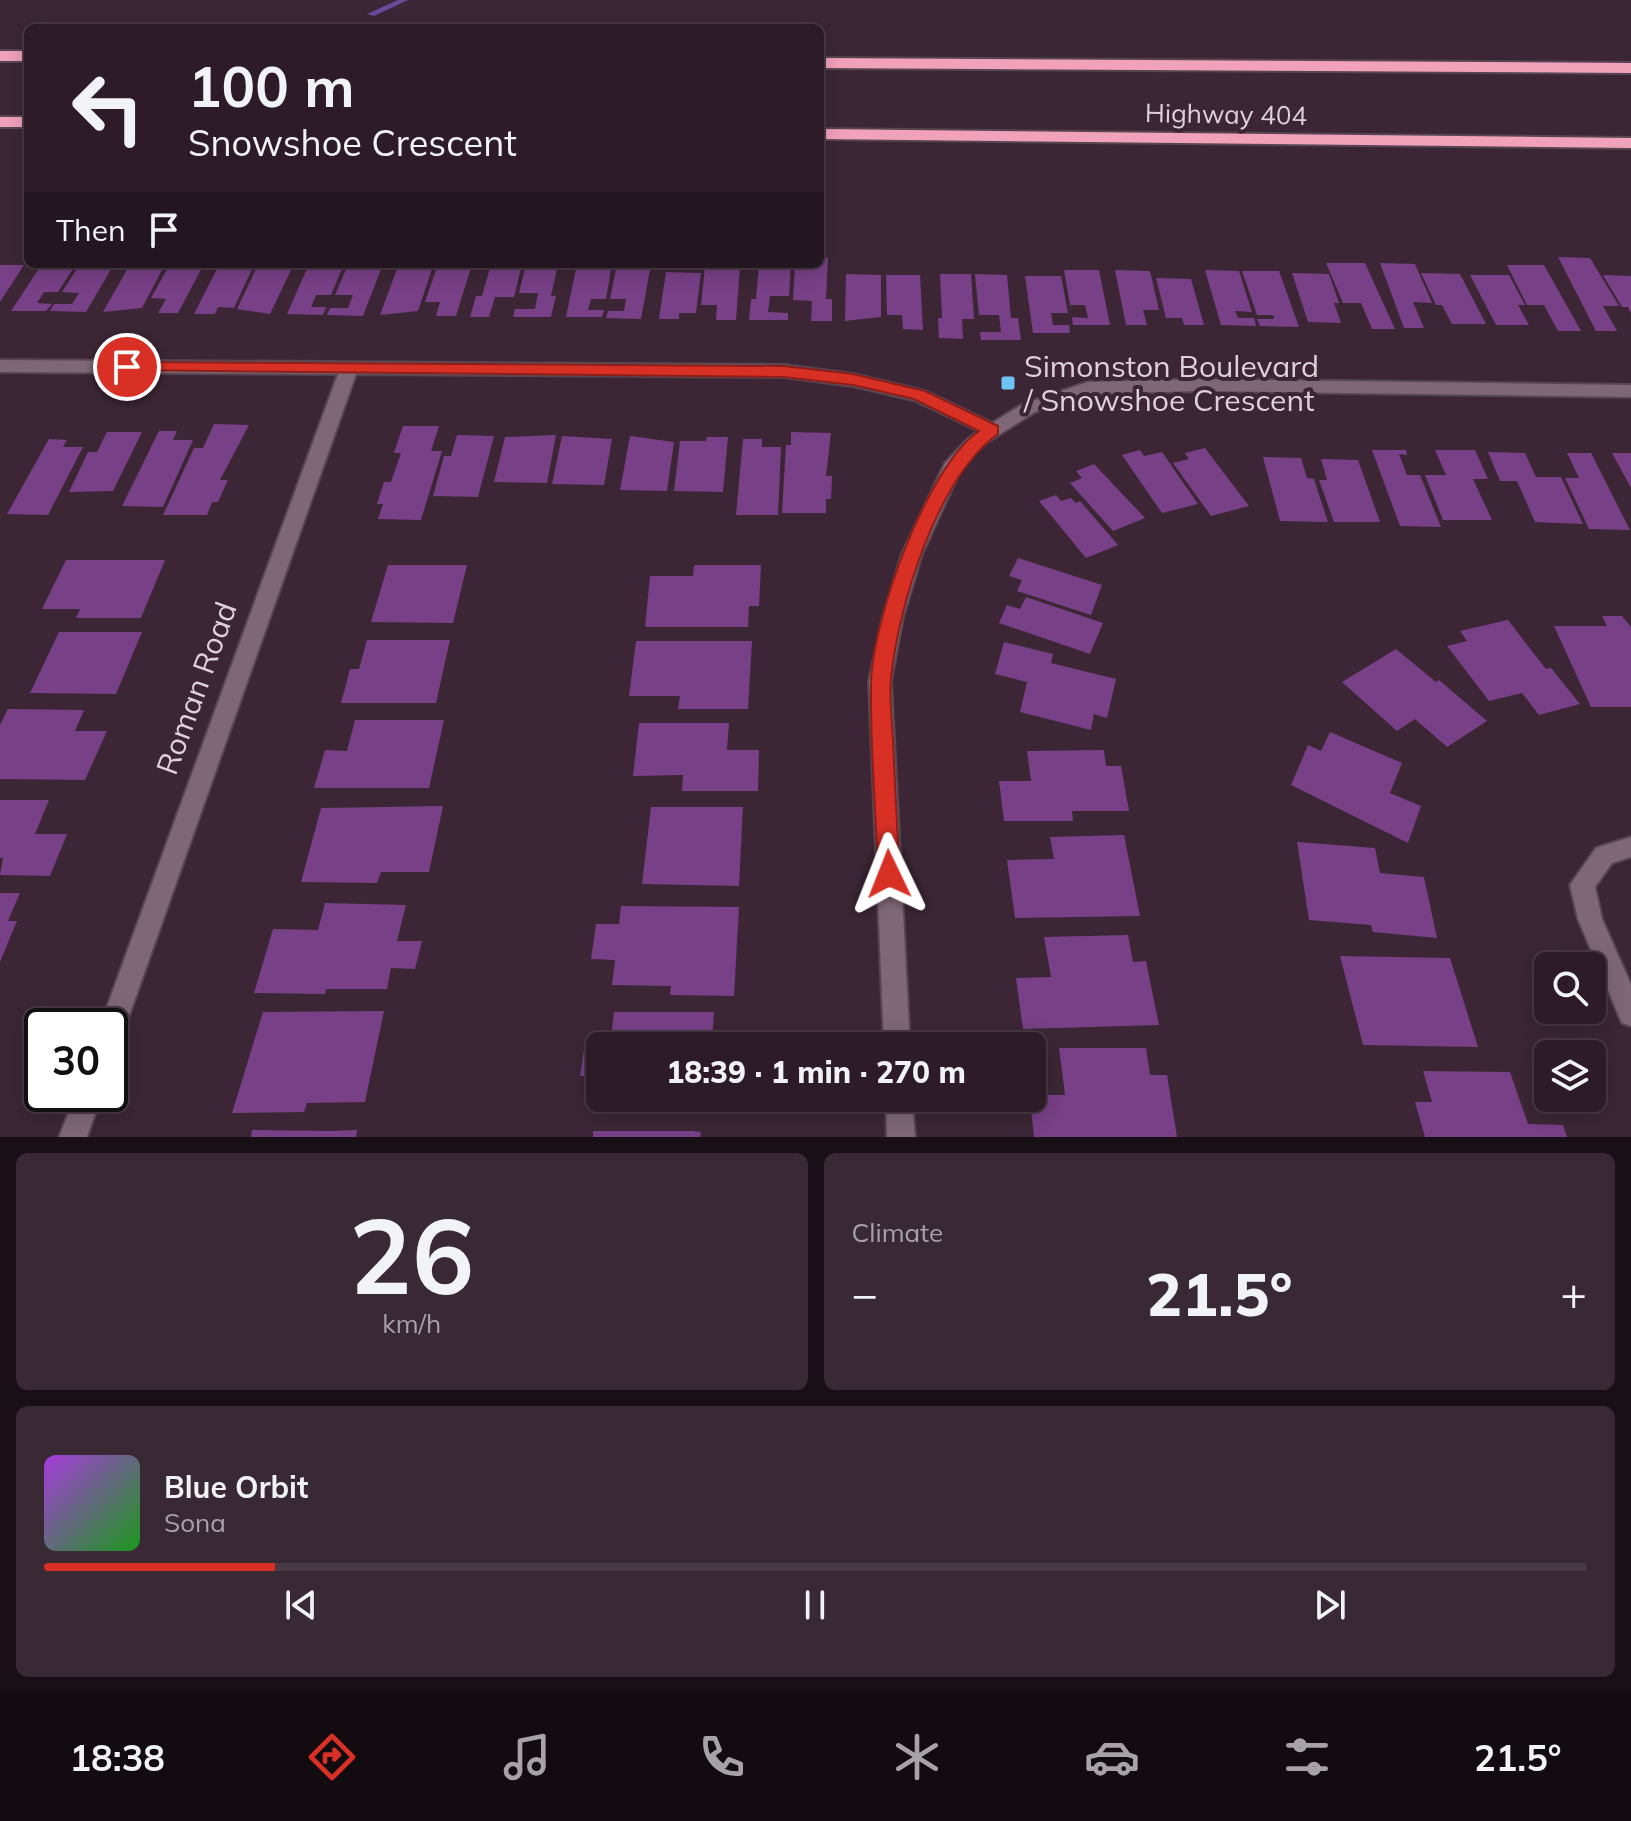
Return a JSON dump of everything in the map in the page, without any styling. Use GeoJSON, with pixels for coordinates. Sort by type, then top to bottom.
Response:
{"type":"FeatureCollection","features":[{"type":"Feature","properties":{"kind":"highway"},"geometry":{"type":"LineString","coordinates":[[0,56],[24,56]]}},
{"type":"Feature","properties":{"kind":"highway","name":"Highway 404"},"geometry":{"type":"LineString","coordinates":[[824,63],[1631,68]]}},
{"type":"Feature","properties":{"kind":"highway"},"geometry":{"type":"LineString","coordinates":[[0,122],[24,122]]}},
{"type":"Feature","properties":{"kind":"highway","name":"Highway 404"},"geometry":{"type":"LineString","coordinates":[[824,134],[1631,143]]}},
{"type":"Feature","properties":{"kind":"street"},"geometry":{"type":"LineString","coordinates":[[0,366],[784,371],[853,380],[919,395],[992,430]]}},
{"type":"Feature","properties":{"kind":"street","name":"Roman Road"},"geometry":{"type":"LineString","coordinates":[[119,1008],[349,368]]}},
{"type":"Feature","properties":{"kind":"street"},"geometry":{"type":"LineString","coordinates":[[896,1032],[880,681],[893,617],[930,509],[952,468],[975,442],[1029,408],[1088,388],[1202,385],[1631,391]]}},
{"type":"Feature","properties":{"kind":"street"},"geometry":{"type":"LineString","coordinates":[[1631,847],[1604,855],[1582,885],[1590,919],[1631,1014]]}},
{"type":"Feature","properties":{"kind":"street"},"geometry":{"type":"LineString","coordinates":[[73,1137],[82,1112]]}},
{"type":"Feature","properties":{"kind":"street"},"geometry":{"type":"LineString","coordinates":[[900,1112],[901,1137]]}},
{"type":"Feature","properties":{"kind":"building"},"geometry":{"type":"Polygon","coordinates":[[[1558,257],[1590,258],[1619,306],[1603,306],[1617,331],[1596,331],[1558,257]]]}},
{"type":"Feature","properties":{"kind":"building"},"geometry":{"type":"Polygon","coordinates":[[[824,258],[828,258],[826,299],[832,299],[832,321],[811,321],[812,301],[793,300],[795,268],[824,268],[824,258]]]}},
{"type":"Feature","properties":{"kind":"building"},"geometry":{"type":"Polygon","coordinates":[[[1326,263],[1365,263],[1395,329],[1372,329],[1361,303],[1343,303],[1326,263]]]}},
{"type":"Feature","properties":{"kind":"building"},"geometry":{"type":"Polygon","coordinates":[[[1380,263],[1415,264],[1432,303],[1413,302],[1424,328],[1404,328],[1380,263]]]}},
{"type":"Feature","properties":{"kind":"building"},"geometry":{"type":"Polygon","coordinates":[[[0,265],[24,265],[0,302],[0,265]]]}},
{"type":"Feature","properties":{"kind":"building"},"geometry":{"type":"Polygon","coordinates":[[[1507,265],[1544,265],[1581,331],[1558,331],[1544,305],[1527,305],[1507,265]]]}},
{"type":"Feature","properties":{"kind":"building"},"geometry":{"type":"Polygon","coordinates":[[[39,268],[73,268],[58,292],[44,292],[37,303],[52,304],[46,311],[11,311],[39,268]]]}},
{"type":"Feature","properties":{"kind":"building"},"geometry":{"type":"Polygon","coordinates":[[[77,268],[112,268],[86,312],[50,311],[54,304],[72,304],[79,293],[62,292],[77,268]]]}},
{"type":"Feature","properties":{"kind":"building"},"geometry":{"type":"Polygon","coordinates":[[[128,268],[163,268],[142,308],[103,312],[128,268]]]}},
{"type":"Feature","properties":{"kind":"building"},"geometry":{"type":"Polygon","coordinates":[[[168,268],[202,268],[178,313],[158,313],[166,299],[151,298],[168,268]]]}},
{"type":"Feature","properties":{"kind":"building"},"geometry":{"type":"Polygon","coordinates":[[[217,268],[253,268],[234,308],[218,307],[215,314],[194,314],[217,268]]]}},
{"type":"Feature","properties":{"kind":"building"},"geometry":{"type":"Polygon","coordinates":[[[257,268],[292,268],[270,314],[237,309],[257,268]]]}},
{"type":"Feature","properties":{"kind":"building"},"geometry":{"type":"Polygon","coordinates":[[[307,268],[342,268],[331,295],[316,295],[311,307],[326,307],[323,315],[287,314],[307,268]]]}},
{"type":"Feature","properties":{"kind":"building"},"geometry":{"type":"Polygon","coordinates":[[[346,268],[381,268],[363,316],[327,315],[330,308],[348,308],[353,295],[335,295],[346,268]]]}},
{"type":"Feature","properties":{"kind":"building"},"geometry":{"type":"Polygon","coordinates":[[[437,268],[471,268],[456,316],[436,316],[440,302],[425,302],[437,268]]]}},
{"type":"Feature","properties":{"kind":"building"},"geometry":{"type":"Polygon","coordinates":[[[490,268],[521,268],[514,297],[495,297],[489,317],[470,317],[476,296],[482,296],[490,268]]]}},
{"type":"Feature","properties":{"kind":"building"},"geometry":{"type":"Polygon","coordinates":[[[525,268],[557,268],[551,296],[556,296],[551,317],[513,317],[515,309],[535,309],[538,293],[519,293],[525,268]]]}},
{"type":"Feature","properties":{"kind":"building"},"geometry":{"type":"Polygon","coordinates":[[[576,268],[611,268],[606,299],[591,299],[588,310],[604,310],[602,317],[566,317],[576,268]]]}},
{"type":"Feature","properties":{"kind":"building"},"geometry":{"type":"Polygon","coordinates":[[[616,268],[650,268],[641,319],[606,318],[608,311],[624,311],[626,299],[610,299],[616,268]]]}},
{"type":"Feature","properties":{"kind":"building"},"geometry":{"type":"Polygon","coordinates":[[[705,268],[740,268],[736,320],[716,320],[717,305],[701,305],[705,268]]]}},
{"type":"Feature","properties":{"kind":"building"},"geometry":{"type":"Polygon","coordinates":[[[759,268],[791,268],[789,296],[770,296],[768,312],[788,313],[788,320],[749,320],[751,299],[756,299],[759,268]]]}},
{"type":"Feature","properties":{"kind":"building"},"geometry":{"type":"Polygon","coordinates":[[[397,269],[432,269],[418,311],[380,315],[397,269]]]}},
{"type":"Feature","properties":{"kind":"building"},"geometry":{"type":"Polygon","coordinates":[[[1064,270],[1099,270],[1110,325],[1073,325],[1072,317],[1088,318],[1085,305],[1070,305],[1064,270]]]}},
{"type":"Feature","properties":{"kind":"building"},"geometry":{"type":"Polygon","coordinates":[[[1115,270],[1150,271],[1159,310],[1143,310],[1147,325],[1126,325],[1115,270]]]}},
{"type":"Feature","properties":{"kind":"building"},"geometry":{"type":"Polygon","coordinates":[[[1205,270],[1239,271],[1252,312],[1235,311],[1238,318],[1254,318],[1256,326],[1221,325],[1205,270]]]}},
{"type":"Feature","properties":{"kind":"building"},"geometry":{"type":"Polygon","coordinates":[[[1242,271],[1279,271],[1299,327],[1260,326],[1257,319],[1274,319],[1273,315],[1257,315],[1242,271]]]}},
{"type":"Feature","properties":{"kind":"building"},"geometry":{"type":"Polygon","coordinates":[[[666,272],[701,273],[696,313],[679,313],[679,319],[659,319],[666,272]]]}},
{"type":"Feature","properties":{"kind":"building"},"geometry":{"type":"Polygon","coordinates":[[[1292,273],[1329,274],[1339,303],[1334,303],[1341,323],[1308,322],[1292,273]]]}},
{"type":"Feature","properties":{"kind":"building"},"geometry":{"type":"Polygon","coordinates":[[[1421,273],[1460,274],[1486,324],[1452,324],[1442,305],[1436,305],[1421,273]]]}},
{"type":"Feature","properties":{"kind":"building"},"geometry":{"type":"Polygon","coordinates":[[[846,274],[881,275],[881,317],[845,321],[846,274]]]}},
{"type":"Feature","properties":{"kind":"building"},"geometry":{"type":"Polygon","coordinates":[[[940,274],[971,274],[974,319],[962,319],[963,339],[939,338],[938,318],[942,318],[940,274]]]}},
{"type":"Feature","properties":{"kind":"building"},"geometry":{"type":"Polygon","coordinates":[[[975,274],[1007,275],[1011,318],[1018,318],[1021,340],[981,340],[980,332],[1001,332],[999,315],[979,315],[975,274]]]}},
{"type":"Feature","properties":{"kind":"building"},"geometry":{"type":"Polygon","coordinates":[[[886,275],[920,275],[923,330],[903,329],[902,315],[887,315],[886,275]]]}},
{"type":"Feature","properties":{"kind":"building"},"geometry":{"type":"Polygon","coordinates":[[[1470,275],[1509,275],[1525,305],[1518,305],[1529,325],[1496,325],[1470,275]]]}},
{"type":"Feature","properties":{"kind":"building"},"geometry":{"type":"Polygon","coordinates":[[[1603,275],[1631,276],[1631,313],[1628,307],[1622,307],[1603,275]]]}},
{"type":"Feature","properties":{"kind":"building"},"geometry":{"type":"Polygon","coordinates":[[[1025,276],[1061,276],[1068,313],[1051,313],[1053,325],[1069,325],[1070,333],[1033,333],[1025,276]]]}},
{"type":"Feature","properties":{"kind":"building"},"geometry":{"type":"Polygon","coordinates":[[[1156,278],[1191,279],[1204,325],[1184,325],[1182,318],[1166,318],[1156,278]]]}},
{"type":"Feature","properties":{"kind":"building"},"geometry":{"type":"Polygon","coordinates":[[[214,424],[249,425],[220,480],[228,480],[218,502],[212,502],[207,515],[163,515],[194,448],[203,448],[214,424]]]}},
{"type":"Feature","properties":{"kind":"building"},"geometry":{"type":"Polygon","coordinates":[[[403,426],[439,426],[431,451],[442,451],[421,520],[378,519],[383,504],[377,504],[384,482],[391,482],[401,453],[394,453],[403,426]]]}},
{"type":"Feature","properties":{"kind":"building"},"geometry":{"type":"Polygon","coordinates":[[[159,431],[177,431],[173,440],[193,440],[163,507],[122,506],[159,431]]]}},
{"type":"Feature","properties":{"kind":"building"},"geometry":{"type":"Polygon","coordinates":[[[107,432],[142,432],[113,491],[69,492],[88,452],[97,452],[107,432]]]}},
{"type":"Feature","properties":{"kind":"building"},"geometry":{"type":"Polygon","coordinates":[[[791,432],[831,433],[826,476],[832,476],[831,499],[826,499],[826,513],[782,513],[786,445],[791,445],[791,432]]]}},
{"type":"Feature","properties":{"kind":"building"},"geometry":{"type":"Polygon","coordinates":[[[457,435],[494,436],[478,497],[433,496],[444,456],[451,456],[457,435]]]}},
{"type":"Feature","properties":{"kind":"building"},"geometry":{"type":"Polygon","coordinates":[[[556,435],[547,483],[494,482],[505,437],[556,435]]]}},
{"type":"Feature","properties":{"kind":"building"},"geometry":{"type":"Polygon","coordinates":[[[562,436],[612,439],[604,485],[552,484],[562,436]]]}},
{"type":"Feature","properties":{"kind":"building"},"geometry":{"type":"Polygon","coordinates":[[[630,436],[674,442],[667,491],[620,490],[630,436]]]}},
{"type":"Feature","properties":{"kind":"building"},"geometry":{"type":"Polygon","coordinates":[[[707,437],[728,437],[723,492],[674,491],[680,441],[706,441],[707,437]]]}},
{"type":"Feature","properties":{"kind":"building"},"geometry":{"type":"Polygon","coordinates":[[[49,439],[67,440],[63,447],[83,447],[48,515],[7,514],[49,439]]]}},
{"type":"Feature","properties":{"kind":"building"},"geometry":{"type":"Polygon","coordinates":[[[743,439],[762,439],[762,447],[781,447],[778,515],[736,515],[743,439]]]}},
{"type":"Feature","properties":{"kind":"building"},"geometry":{"type":"Polygon","coordinates":[[[1205,448],[1249,506],[1211,516],[1173,463],[1189,459],[1185,453],[1205,448]]]}},
{"type":"Feature","properties":{"kind":"building"},"geometry":{"type":"Polygon","coordinates":[[[1140,450],[1144,456],[1162,452],[1198,504],[1162,513],[1122,455],[1140,450]]]}},
{"type":"Feature","properties":{"kind":"building"},"geometry":{"type":"Polygon","coordinates":[[[1372,450],[1406,450],[1407,455],[1399,454],[1407,475],[1420,475],[1441,527],[1400,526],[1372,450]]]}},
{"type":"Feature","properties":{"kind":"building"},"geometry":{"type":"Polygon","coordinates":[[[1435,450],[1475,450],[1488,479],[1473,479],[1492,520],[1443,520],[1425,475],[1446,475],[1435,450]]]}},
{"type":"Feature","properties":{"kind":"building"},"geometry":{"type":"Polygon","coordinates":[[[1488,452],[1525,453],[1536,477],[1561,477],[1583,524],[1535,522],[1517,481],[1500,481],[1488,452]]]}},
{"type":"Feature","properties":{"kind":"building"},"geometry":{"type":"Polygon","coordinates":[[[1567,453],[1591,453],[1630,530],[1589,529],[1565,478],[1579,478],[1567,453]]]}},
{"type":"Feature","properties":{"kind":"building"},"geometry":{"type":"Polygon","coordinates":[[[1612,453],[1631,453],[1631,488],[1612,453]]]}},
{"type":"Feature","properties":{"kind":"building"},"geometry":{"type":"Polygon","coordinates":[[[1263,457],[1301,458],[1307,478],[1314,479],[1328,522],[1280,521],[1263,457]]]}},
{"type":"Feature","properties":{"kind":"building"},"geometry":{"type":"Polygon","coordinates":[[[1321,459],[1358,460],[1380,522],[1334,522],[1319,480],[1327,480],[1321,459]]]}},
{"type":"Feature","properties":{"kind":"building"},"geometry":{"type":"Polygon","coordinates":[[[1094,464],[1145,518],[1113,531],[1070,483],[1082,478],[1076,471],[1094,464]]]}},
{"type":"Feature","properties":{"kind":"building"},"geometry":{"type":"Polygon","coordinates":[[[1056,495],[1061,501],[1071,498],[1076,503],[1080,501],[1118,545],[1086,558],[1039,501],[1056,495]]]}},
{"type":"Feature","properties":{"kind":"building"},"geometry":{"type":"Polygon","coordinates":[[[1018,558],[1102,585],[1091,615],[1017,591],[1022,580],[1009,576],[1018,558]]]}},
{"type":"Feature","properties":{"kind":"building"},"geometry":{"type":"Polygon","coordinates":[[[66,560],[165,560],[141,618],[76,618],[80,609],[42,609],[66,560]]]}},
{"type":"Feature","properties":{"kind":"building"},"geometry":{"type":"Polygon","coordinates":[[[388,565],[467,565],[453,623],[371,622],[388,565]]]}},
{"type":"Feature","properties":{"kind":"building"},"geometry":{"type":"Polygon","coordinates":[[[694,565],[761,565],[759,606],[749,606],[748,627],[645,627],[650,576],[693,576],[694,565]]]}},
{"type":"Feature","properties":{"kind":"building"},"geometry":{"type":"Polygon","coordinates":[[[1026,597],[1103,623],[1090,654],[999,623],[1007,605],[1020,609],[1026,597]]]}},
{"type":"Feature","properties":{"kind":"building"},"geometry":{"type":"Polygon","coordinates":[[[1602,616],[1622,616],[1631,627],[1631,707],[1591,707],[1554,626],[1607,626],[1602,616]]]}},
{"type":"Feature","properties":{"kind":"building"},"geometry":{"type":"Polygon","coordinates":[[[1508,620],[1546,669],[1551,668],[1580,704],[1539,715],[1522,693],[1489,701],[1447,646],[1467,641],[1460,631],[1508,620]]]}},
{"type":"Feature","properties":{"kind":"building"},"geometry":{"type":"Polygon","coordinates":[[[59,632],[142,632],[116,694],[30,693],[59,632]]]}},
{"type":"Feature","properties":{"kind":"building"},"geometry":{"type":"Polygon","coordinates":[[[367,640],[450,640],[436,703],[341,703],[350,669],[359,669],[367,640]]]}},
{"type":"Feature","properties":{"kind":"building"},"geometry":{"type":"Polygon","coordinates":[[[636,641],[752,641],[748,709],[678,709],[680,696],[629,696],[636,641]]]}},
{"type":"Feature","properties":{"kind":"building"},"geometry":{"type":"Polygon","coordinates":[[[1004,642],[1053,654],[1051,663],[1116,679],[1107,718],[1094,714],[1091,730],[1020,712],[1027,682],[995,674],[1004,642]]]}},
{"type":"Feature","properties":{"kind":"building"},"geometry":{"type":"Polygon","coordinates":[[[1396,649],[1487,721],[1447,747],[1415,719],[1397,731],[1342,682],[1396,649]]]}},
{"type":"Feature","properties":{"kind":"building"},"geometry":{"type":"Polygon","coordinates":[[[8,709],[84,710],[75,731],[107,731],[85,780],[0,779],[0,725],[8,709]]]}},
{"type":"Feature","properties":{"kind":"building"},"geometry":{"type":"Polygon","coordinates":[[[355,720],[444,720],[429,788],[314,788],[325,750],[347,751],[355,720]]]}},
{"type":"Feature","properties":{"kind":"building"},"geometry":{"type":"Polygon","coordinates":[[[639,723],[729,723],[727,750],[759,750],[758,791],[682,791],[683,775],[633,776],[639,723]]]}},
{"type":"Feature","properties":{"kind":"building"},"geometry":{"type":"Polygon","coordinates":[[[1330,732],[1402,763],[1390,793],[1421,806],[1408,843],[1291,785],[1308,745],[1321,751],[1330,732]]]}},
{"type":"Feature","properties":{"kind":"building"},"geometry":{"type":"Polygon","coordinates":[[[1104,750],[1106,766],[1121,766],[1129,811],[1072,811],[1073,821],[1004,821],[999,781],[1031,781],[1027,751],[1104,750]]]}},
{"type":"Feature","properties":{"kind":"building"},"geometry":{"type":"Polygon","coordinates":[[[0,800],[49,800],[35,834],[67,834],[50,876],[0,875],[3,858],[0,858],[0,800]]]}},
{"type":"Feature","properties":{"kind":"building"},"geometry":{"type":"Polygon","coordinates":[[[443,806],[429,872],[381,872],[377,883],[301,882],[321,808],[443,806]]]}},
{"type":"Feature","properties":{"kind":"building"},"geometry":{"type":"Polygon","coordinates":[[[651,807],[743,807],[739,886],[642,884],[651,807]]]}},
{"type":"Feature","properties":{"kind":"building"},"geometry":{"type":"Polygon","coordinates":[[[1124,835],[1140,916],[1015,918],[1007,860],[1054,859],[1050,837],[1124,835]]]}},
{"type":"Feature","properties":{"kind":"building"},"geometry":{"type":"Polygon","coordinates":[[[1297,842],[1375,848],[1380,873],[1424,877],[1437,938],[1373,932],[1371,925],[1309,920],[1297,842]]]}},
{"type":"Feature","properties":{"kind":"building"},"geometry":{"type":"Polygon","coordinates":[[[0,893],[20,893],[8,921],[17,921],[0,962],[0,893]]]}},
{"type":"Feature","properties":{"kind":"building"},"geometry":{"type":"Polygon","coordinates":[[[325,903],[406,905],[397,941],[422,941],[415,969],[391,968],[387,989],[326,989],[325,994],[254,993],[273,929],[318,930],[325,903]]]}},
{"type":"Feature","properties":{"kind":"building"},"geometry":{"type":"Polygon","coordinates":[[[621,906],[739,907],[734,996],[670,995],[671,986],[612,985],[615,960],[591,959],[596,924],[619,924],[621,906]]]}},
{"type":"Feature","properties":{"kind":"building"},"geometry":{"type":"Polygon","coordinates":[[[1128,935],[1133,962],[1146,961],[1159,1025],[1023,1029],[1016,978],[1051,977],[1044,937],[1128,935]]]}},
{"type":"Feature","properties":{"kind":"building"},"geometry":{"type":"Polygon","coordinates":[[[1340,956],[1450,958],[1478,1047],[1363,1045],[1340,956]]]}},
{"type":"Feature","properties":{"kind":"building"},"geometry":{"type":"Polygon","coordinates":[[[384,1011],[365,1102],[307,1103],[304,1112],[232,1113],[263,1012],[384,1011]]]}},
{"type":"Feature","properties":{"kind":"building"},"geometry":{"type":"Polygon","coordinates":[[[614,1012],[714,1012],[713,1032],[612,1032],[614,1012]]]}},
{"type":"Feature","properties":{"kind":"building"},"geometry":{"type":"Polygon","coordinates":[[[585,1043],[586,1043],[586,1076],[580,1076],[585,1043]]]}},
{"type":"Feature","properties":{"kind":"building"},"geometry":{"type":"Polygon","coordinates":[[[1059,1048],[1146,1048],[1150,1075],[1167,1075],[1177,1137],[1034,1137],[1031,1112],[1046,1112],[1046,1095],[1065,1095],[1059,1048]]]}},
{"type":"Feature","properties":{"kind":"building"},"geometry":{"type":"Polygon","coordinates":[[[1423,1071],[1510,1072],[1528,1124],[1563,1125],[1567,1137],[1425,1137],[1415,1102],[1432,1102],[1423,1071]]]}},
{"type":"Feature","properties":{"kind":"building"},"geometry":{"type":"Polygon","coordinates":[[[252,1130],[357,1130],[356,1137],[251,1137],[252,1130]]]}},
{"type":"Feature","properties":{"kind":"building"},"geometry":{"type":"Polygon","coordinates":[[[593,1131],[701,1132],[700,1137],[593,1137],[593,1131]]]}},
{"type":"Feature","properties":{"kind":"waterway"},"geometry":{"type":"LineString","coordinates":[[371,14],[404,0]]}},
{"type":"Feature","properties":{"kind":"place","name":"Simonston Boulevard / Snowshoe Crescent"},"geometry":{"type":"Point","coordinates":[1008,383]}},
{"type":"Feature","properties":{"kind":"route"},"geometry":{"type":"LineString","coordinates":[[127,367],[784,371],[853,380],[919,395],[992,430],[975,442],[952,468],[930,509],[912,554],[893,617],[880,681],[889,874]]}}]}
